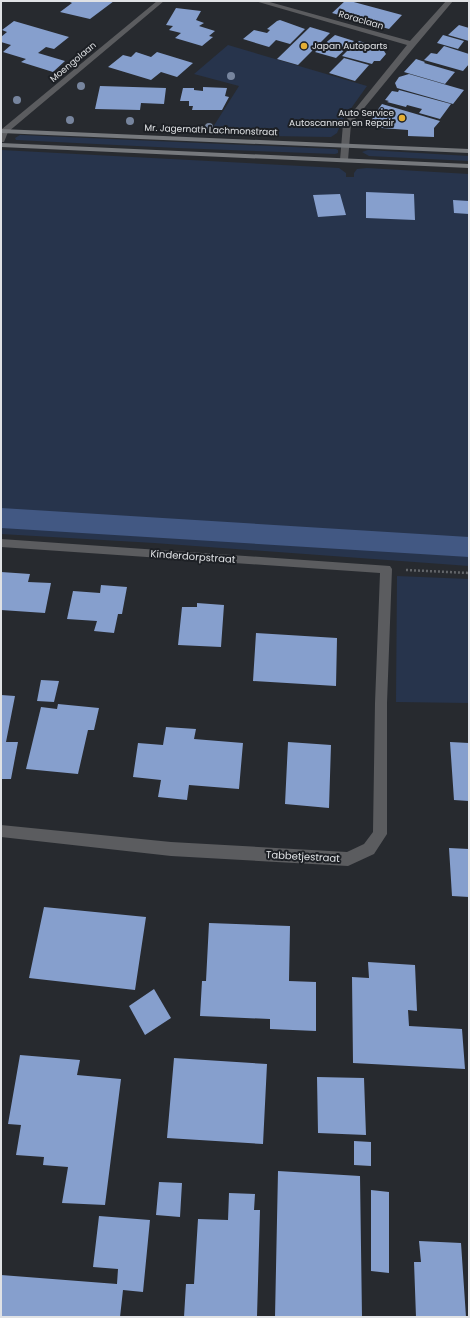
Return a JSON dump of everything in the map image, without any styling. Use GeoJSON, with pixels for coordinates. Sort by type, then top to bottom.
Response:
{"type":"FeatureCollection","features":[{"type":"Feature","properties":{"kind":"main road","name":"Mr. Jagernath Lachmonstraat"},"geometry":{"type":"LineString","coordinates":[[3,131],[345,145],[469,152]]}},
{"type":"Feature","properties":{"kind":"main road"},"geometry":{"type":"LineString","coordinates":[[1,145],[469,166]]}},
{"type":"Feature","properties":{"kind":"street","name":"Moengolaan"},"geometry":{"type":"LineString","coordinates":[[1,140],[3,131],[161,1]]}},
{"type":"Feature","properties":{"kind":"street","name":"Roraclaan"},"geometry":{"type":"LineString","coordinates":[[258,1],[412,44]]}},
{"type":"Feature","properties":{"kind":"street"},"geometry":{"type":"LineString","coordinates":[[283,7],[290,1]]}},
{"type":"Feature","properties":{"kind":"street"},"geometry":{"type":"LineString","coordinates":[[344,160],[347,124],[412,44],[450,1]]}},
{"type":"Feature","properties":{"kind":"street","name":"Kinderdorpstraat"},"geometry":{"type":"LineString","coordinates":[[1,543],[386,569]]}},
{"type":"Feature","properties":{"kind":"street","name":"Tabbetjestraat"},"geometry":{"type":"LineString","coordinates":[[1,831],[171,849],[348,859],[368,849],[380,834],[381,703],[386,569]]}},
{"type":"Feature","properties":{"kind":"path"},"geometry":{"type":"LineString","coordinates":[[386,569],[469,573]]}},
{"type":"Feature","properties":{"kind":"shaded area"},"geometry":{"type":"Polygon","coordinates":[[[228,45],[367,86],[342,121],[337,133],[331,137],[208,135],[239,86],[194,74],[228,45]]]}},
{"type":"Feature","properties":{"kind":"shaded area"},"geometry":{"type":"Polygon","coordinates":[[[20,135],[336,149],[338,150],[338,153],[177,148],[16,140],[15,138],[20,135]]]}},
{"type":"Feature","properties":{"kind":"shaded area"},"geometry":{"type":"Polygon","coordinates":[[[1,150],[339,168],[346,173],[346,177],[354,177],[354,173],[357,169],[367,168],[469,174],[469,566],[154,543],[1,534],[1,150]]]}},
{"type":"Feature","properties":{"kind":"shaded area"},"geometry":{"type":"Polygon","coordinates":[[[368,150],[469,156],[469,161],[369,156],[362,152],[368,150]]]}},
{"type":"Feature","properties":{"kind":"shaded area"},"geometry":{"type":"Polygon","coordinates":[[[397,576],[469,579],[469,703],[396,702],[397,576]]]}},
{"type":"Feature","properties":{"kind":"building"},"geometry":{"type":"Polygon","coordinates":[[[68,1],[114,1],[90,19],[60,12],[72,3],[68,1]]]}},
{"type":"Feature","properties":{"kind":"building"},"geometry":{"type":"Polygon","coordinates":[[[345,1],[402,15],[389,29],[332,13],[345,1]]]}},
{"type":"Feature","properties":{"kind":"building"},"geometry":{"type":"Polygon","coordinates":[[[176,8],[201,11],[196,20],[204,23],[199,26],[215,31],[209,36],[213,37],[202,46],[175,38],[181,33],[169,30],[173,26],[166,25],[176,8]]]}},
{"type":"Feature","properties":{"kind":"building"},"geometry":{"type":"Polygon","coordinates":[[[280,20],[305,29],[290,44],[276,40],[269,47],[243,39],[254,30],[267,33],[270,30],[267,29],[280,20]]]}},
{"type":"Feature","properties":{"kind":"building"},"geometry":{"type":"Polygon","coordinates":[[[14,21],[69,37],[54,49],[46,47],[38,53],[65,61],[53,72],[21,62],[26,59],[3,52],[11,45],[1,42],[1,37],[7,32],[2,30],[14,21]]]}},
{"type":"Feature","properties":{"kind":"building"},"geometry":{"type":"Polygon","coordinates":[[[459,25],[469,28],[469,41],[448,35],[459,25]]]}},
{"type":"Feature","properties":{"kind":"building","name":"Japan Autoparts"},"geometry":{"type":"Polygon","coordinates":[[[310,27],[330,33],[298,65],[277,59],[310,27]]]}},
{"type":"Feature","properties":{"kind":"building"},"geometry":{"type":"Polygon","coordinates":[[[335,35],[354,41],[336,58],[315,52],[335,35]]]}},
{"type":"Feature","properties":{"kind":"building"},"geometry":{"type":"Polygon","coordinates":[[[443,35],[464,41],[458,49],[437,43],[443,35]]]}},
{"type":"Feature","properties":{"kind":"building"},"geometry":{"type":"Polygon","coordinates":[[[359,41],[375,46],[374,48],[384,51],[386,54],[380,61],[374,61],[372,64],[342,56],[359,41]]]}},
{"type":"Feature","properties":{"kind":"building"},"geometry":{"type":"Polygon","coordinates":[[[444,46],[469,54],[469,64],[463,71],[424,60],[431,53],[437,54],[444,46]]]}},
{"type":"Feature","properties":{"kind":"building"},"geometry":{"type":"Polygon","coordinates":[[[136,52],[151,57],[157,52],[193,63],[177,77],[161,72],[151,80],[108,67],[123,55],[131,57],[136,52]]]}},
{"type":"Feature","properties":{"kind":"building"},"geometry":{"type":"Polygon","coordinates":[[[344,58],[369,65],[355,81],[329,73],[344,58]]]}},
{"type":"Feature","properties":{"kind":"building"},"geometry":{"type":"Polygon","coordinates":[[[416,59],[425,62],[424,63],[455,72],[445,84],[404,72],[416,59]]]}},
{"type":"Feature","properties":{"kind":"building"},"geometry":{"type":"Polygon","coordinates":[[[409,74],[464,90],[453,104],[397,88],[395,83],[399,77],[409,74]]]}},
{"type":"Feature","properties":{"kind":"building"},"geometry":{"type":"Polygon","coordinates":[[[100,86],[166,88],[164,104],[141,103],[140,110],[95,109],[100,86]]]}},
{"type":"Feature","properties":{"kind":"building"},"geometry":{"type":"Polygon","coordinates":[[[203,87],[227,88],[225,96],[229,97],[222,110],[192,110],[193,106],[189,106],[189,101],[180,101],[183,88],[194,88],[194,90],[203,91],[203,87]]]}},
{"type":"Feature","properties":{"kind":"building"},"geometry":{"type":"Polygon","coordinates":[[[399,90],[451,104],[440,119],[419,113],[422,109],[407,105],[406,107],[387,102],[389,101],[385,100],[392,91],[398,92],[399,90]]]}},
{"type":"Feature","properties":{"kind":"building","name":"Auto Service Autoscannen en Repair"},"geometry":{"type":"Polygon","coordinates":[[[382,104],[440,121],[434,128],[434,137],[408,136],[408,130],[369,127],[374,115],[382,104]]]}},
{"type":"Feature","properties":{"kind":"building"},"geometry":{"type":"Polygon","coordinates":[[[366,192],[414,194],[415,220],[366,218],[366,192]]]}},
{"type":"Feature","properties":{"kind":"building"},"geometry":{"type":"Polygon","coordinates":[[[340,194],[346,215],[318,217],[313,195],[340,194]]]}},
{"type":"Feature","properties":{"kind":"building"},"geometry":{"type":"Polygon","coordinates":[[[453,200],[469,201],[469,214],[454,213],[453,200]]]}},
{"type":"Feature","properties":{"kind":"building"},"geometry":{"type":"Polygon","coordinates":[[[1,572],[30,574],[28,582],[51,583],[45,613],[1,610],[1,572]]]}},
{"type":"Feature","properties":{"kind":"building"},"geometry":{"type":"Polygon","coordinates":[[[101,585],[127,587],[122,614],[118,614],[114,633],[94,631],[97,621],[67,619],[73,591],[100,593],[101,585]]]}},
{"type":"Feature","properties":{"kind":"building"},"geometry":{"type":"Polygon","coordinates":[[[197,603],[224,605],[221,647],[178,645],[182,607],[197,607],[197,603]]]}},
{"type":"Feature","properties":{"kind":"building"},"geometry":{"type":"Polygon","coordinates":[[[256,633],[337,638],[336,686],[253,681],[256,633]]]}},
{"type":"Feature","properties":{"kind":"building"},"geometry":{"type":"Polygon","coordinates":[[[41,680],[59,681],[54,702],[37,701],[41,680]]]}},
{"type":"Feature","properties":{"kind":"building"},"geometry":{"type":"Polygon","coordinates":[[[1,695],[15,696],[6,742],[18,742],[11,779],[1,779],[1,695]]]}},
{"type":"Feature","properties":{"kind":"building"},"geometry":{"type":"Polygon","coordinates":[[[58,704],[99,708],[94,730],[88,730],[78,774],[26,769],[41,707],[57,709],[58,704]]]}},
{"type":"Feature","properties":{"kind":"building"},"geometry":{"type":"Polygon","coordinates":[[[166,727],[196,729],[194,739],[243,743],[239,789],[189,785],[187,800],[158,797],[161,780],[133,777],[138,743],[163,745],[166,727]]]}},
{"type":"Feature","properties":{"kind":"building"},"geometry":{"type":"Polygon","coordinates":[[[288,742],[331,745],[329,808],[285,804],[288,742]]]}},
{"type":"Feature","properties":{"kind":"building"},"geometry":{"type":"Polygon","coordinates":[[[450,742],[469,743],[469,801],[454,800],[450,742]]]}},
{"type":"Feature","properties":{"kind":"building"},"geometry":{"type":"Polygon","coordinates":[[[449,848],[469,849],[469,897],[452,896],[449,848]]]}},
{"type":"Feature","properties":{"kind":"building"},"geometry":{"type":"Polygon","coordinates":[[[44,907],[146,917],[135,990],[29,978],[44,907]]]}},
{"type":"Feature","properties":{"kind":"building"},"geometry":{"type":"Polygon","coordinates":[[[209,923],[290,926],[289,981],[316,982],[316,1031],[270,1029],[270,1019],[200,1016],[202,981],[206,981],[209,923]]]}},
{"type":"Feature","properties":{"kind":"building"},"geometry":{"type":"Polygon","coordinates":[[[368,962],[415,965],[417,1011],[408,1010],[409,1026],[462,1029],[465,1069],[353,1063],[352,977],[369,978],[368,962]]]}},
{"type":"Feature","properties":{"kind":"building"},"geometry":{"type":"Polygon","coordinates":[[[154,989],[171,1018],[145,1035],[129,1006],[154,989]]]}},
{"type":"Feature","properties":{"kind":"building"},"geometry":{"type":"Polygon","coordinates":[[[20,1055],[80,1060],[77,1075],[121,1079],[105,1205],[62,1203],[68,1167],[43,1165],[44,1157],[16,1155],[21,1125],[8,1124],[20,1055]]]}},
{"type":"Feature","properties":{"kind":"building"},"geometry":{"type":"Polygon","coordinates":[[[174,1058],[267,1064],[263,1144],[167,1138],[174,1058]]]}},
{"type":"Feature","properties":{"kind":"building"},"geometry":{"type":"Polygon","coordinates":[[[317,1077],[364,1078],[366,1135],[318,1133],[317,1077]]]}},
{"type":"Feature","properties":{"kind":"building"},"geometry":{"type":"Polygon","coordinates":[[[354,1141],[371,1142],[371,1166],[354,1165],[354,1141]]]}},
{"type":"Feature","properties":{"kind":"building"},"geometry":{"type":"Polygon","coordinates":[[[278,1171],[360,1176],[362,1317],[275,1317],[278,1171]]]}},
{"type":"Feature","properties":{"kind":"building"},"geometry":{"type":"Polygon","coordinates":[[[159,1182],[182,1183],[180,1217],[156,1215],[159,1182]]]}},
{"type":"Feature","properties":{"kind":"building"},"geometry":{"type":"Polygon","coordinates":[[[371,1190],[389,1192],[389,1273],[371,1271],[371,1190]]]}},
{"type":"Feature","properties":{"kind":"building"},"geometry":{"type":"Polygon","coordinates":[[[229,1193],[255,1194],[254,1210],[260,1210],[257,1317],[184,1317],[186,1284],[194,1284],[198,1219],[228,1220],[229,1193]]]}},
{"type":"Feature","properties":{"kind":"building"},"geometry":{"type":"Polygon","coordinates":[[[99,1216],[150,1220],[143,1292],[123,1290],[120,1317],[1,1317],[1,1275],[117,1284],[118,1269],[93,1267],[99,1216]]]}},
{"type":"Feature","properties":{"kind":"building"},"geometry":{"type":"Polygon","coordinates":[[[419,1241],[461,1243],[466,1317],[416,1317],[414,1262],[421,1262],[419,1241]]]}},
{"type":"Feature","properties":{"kind":"waterway"},"geometry":{"type":"LineString","coordinates":[[1,518],[469,547]]}},
{"type":"Feature","properties":{"kind":"place","name":"Japan Autoparts"},"geometry":{"type":"Point","coordinates":[304,46]}},
{"type":"Feature","properties":{"kind":"place","name":"Auto Service Autoscannen en Repair"},"geometry":{"type":"Point","coordinates":[402,118]}}]}
